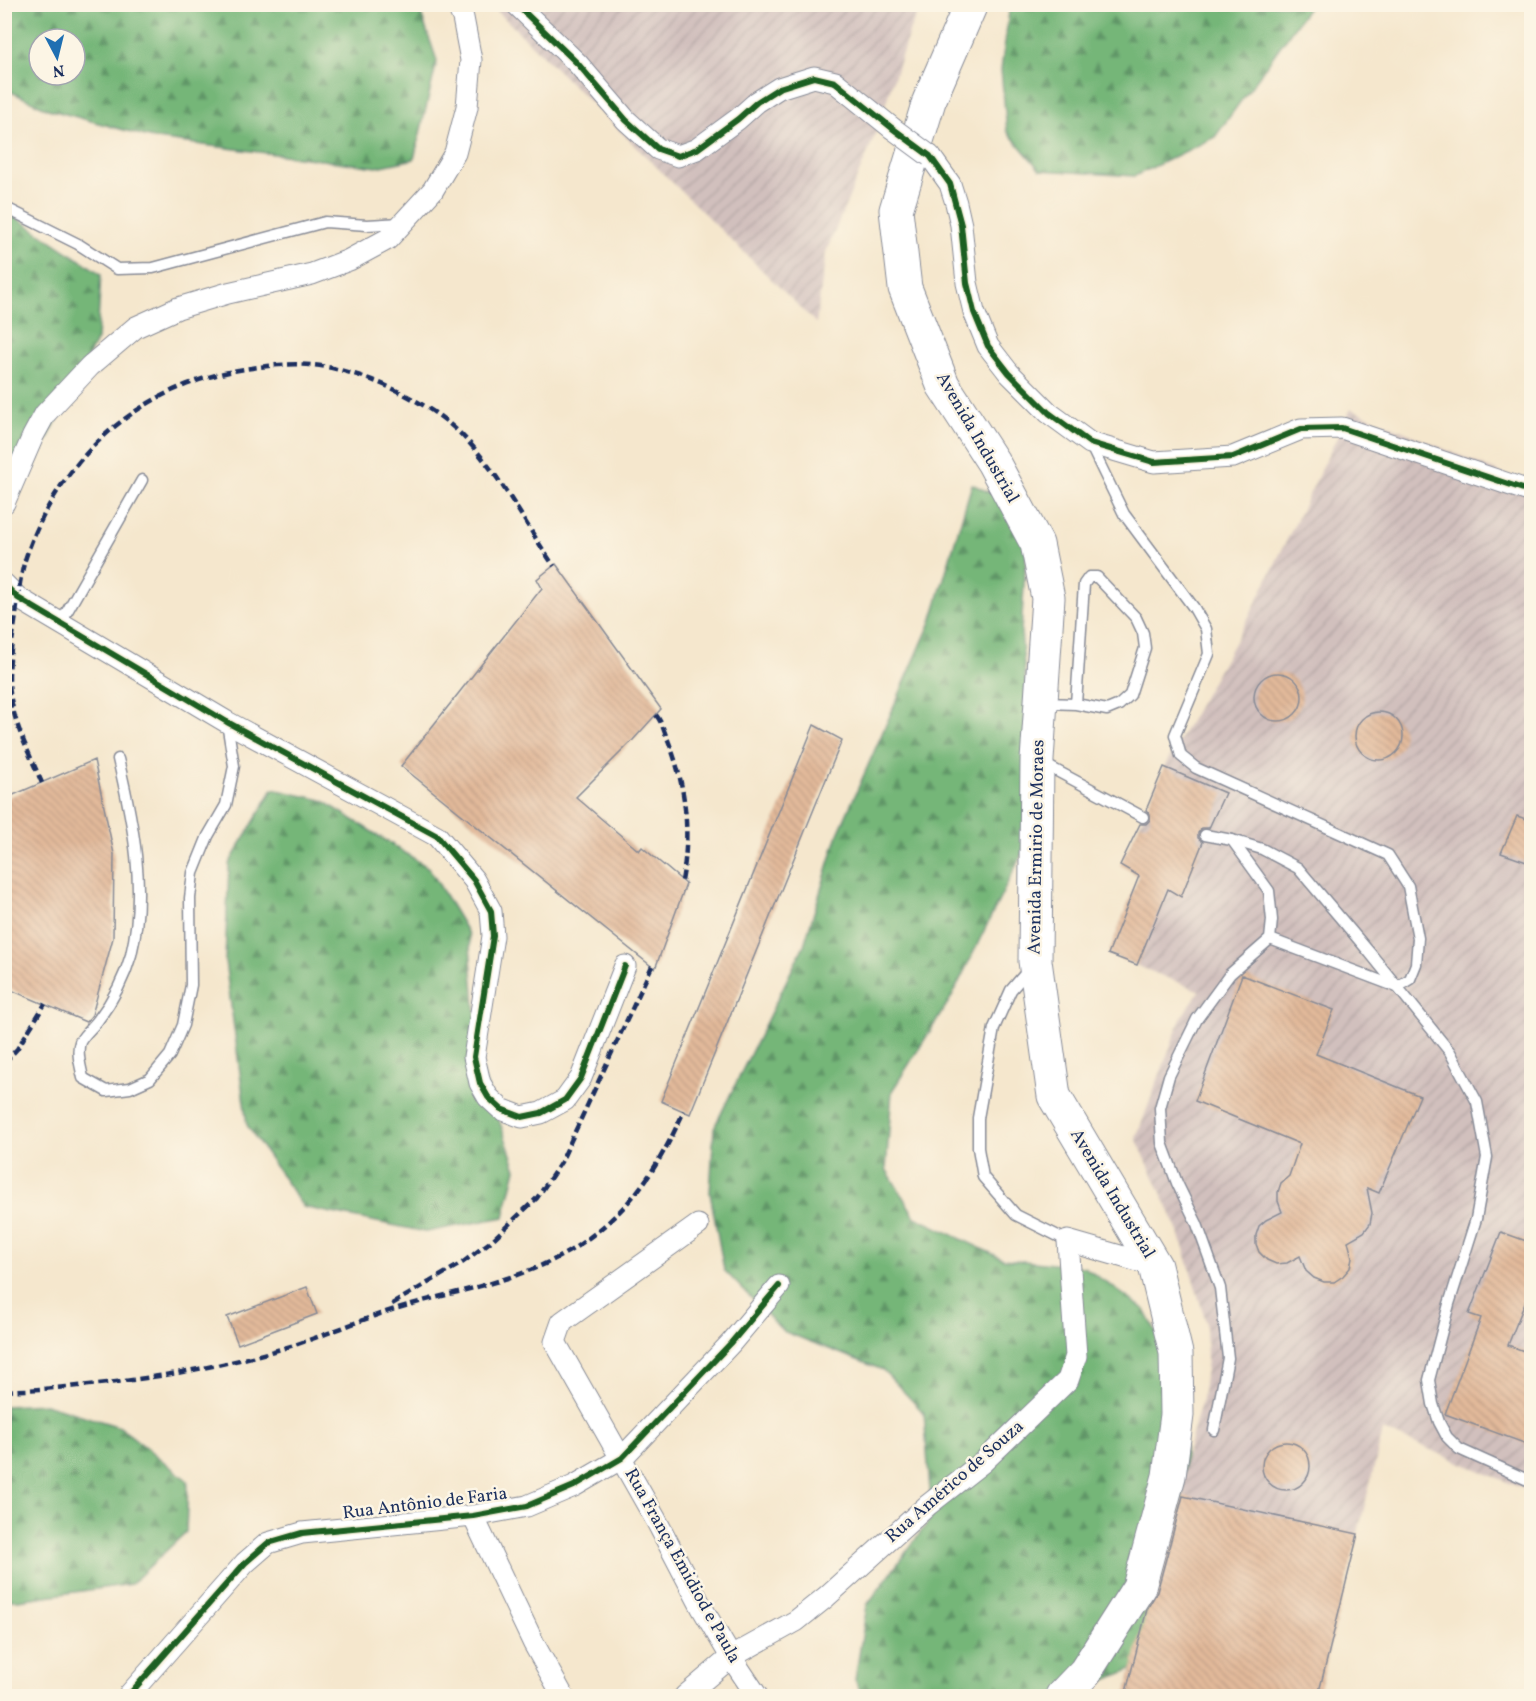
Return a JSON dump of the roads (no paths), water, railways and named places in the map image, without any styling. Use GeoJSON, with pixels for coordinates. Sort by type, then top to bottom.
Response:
{"type":"FeatureCollection","features":[{"type":"Feature","properties":{"kind":"main road","name":"Avenida Industrial"},"geometry":{"type":"LineString","coordinates":[[971,4],[929,101],[896,210],[905,288],[943,385],[993,462],[1037,544],[1048,598]]}},
{"type":"Feature","properties":{"kind":"main road","name":"Avenida Ermirio de Moraes"},"geometry":{"type":"LineString","coordinates":[[1048,598],[1037,760],[1035,961],[1054,1096]]}},
{"type":"Feature","properties":{"kind":"main road","name":"Avenida Industrial"},"geometry":{"type":"LineString","coordinates":[[1054,1096],[1155,1266],[1176,1353],[1177,1415],[1169,1476],[1139,1587],[1084,1672],[1062,1696]]}},
{"type":"Feature","properties":{"kind":"street"},"geometry":{"type":"LineString","coordinates":[[4,503],[45,414],[90,366],[136,327],[178,308],[228,293],[312,274],[349,260],[388,238],[433,190],[454,153],[466,107],[471,60],[463,18],[457,4]]}},
{"type":"Feature","properties":{"kind":"street"},"geometry":{"type":"LineString","coordinates":[[516,4],[578,64],[626,120],[658,149],[678,156],[697,149],[738,119],[756,102],[779,88],[814,77],[835,82],[891,129],[930,156],[950,184],[961,225],[967,283],[974,312],[988,346],[1010,374],[1049,413],[1090,443],[1154,462],[1233,457],[1300,429],[1342,428],[1532,492]]}},
{"type":"Feature","properties":{"kind":"street"},"geometry":{"type":"LineString","coordinates":[[4,584],[18,598],[226,722],[437,836],[474,880],[491,911],[493,936],[474,1057],[480,1083],[488,1097],[501,1109],[522,1117],[541,1113],[565,1100],[581,1078],[625,966]]}},
{"type":"Feature","properties":{"kind":"street","name":"Rua França Emidiod e Paula"},"geometry":{"type":"LineString","coordinates":[[698,1225],[561,1322],[555,1342],[622,1458],[731,1658],[758,1696]]}},
{"type":"Feature","properties":{"kind":"street"},"geometry":{"type":"LineString","coordinates":[[1068,1241],[1155,1266]]}},
{"type":"Feature","properties":{"kind":"street","name":"Rua Américo de Souza"},"geometry":{"type":"LineString","coordinates":[[685,1696],[731,1658],[796,1621],[826,1597],[928,1505],[983,1462],[1068,1380],[1076,1356],[1068,1241]]}},
{"type":"Feature","properties":{"kind":"street","name":"Rua Antônio de Faria"},"geometry":{"type":"LineString","coordinates":[[128,1696],[245,1563],[268,1543],[302,1533],[472,1515],[527,1506],[574,1486],[622,1458],[731,1343],[779,1286]]}},
{"type":"Feature","properties":{"kind":"street"},"geometry":{"type":"LineString","coordinates":[[472,1515],[534,1644],[563,1696]]}},
{"type":"Feature","properties":{"kind":"lane"},"geometry":{"type":"LineString","coordinates":[[4,207],[78,244],[117,268],[153,268],[325,222],[368,225],[402,223]]}},
{"type":"Feature","properties":{"kind":"lane"},"geometry":{"type":"LineString","coordinates":[[1090,443],[1124,514],[1194,608],[1206,629],[1209,654],[1175,735],[1181,756],[1196,768],[1388,855],[1408,886],[1418,938],[1416,964],[1410,979],[1397,987]]}},
{"type":"Feature","properties":{"kind":"lane"},"geometry":{"type":"LineString","coordinates":[[61,622],[142,480]]}},
{"type":"Feature","properties":{"kind":"lane"},"geometry":{"type":"LineString","coordinates":[[1041,702],[1076,704],[1107,710],[1119,705],[1130,695],[1145,648],[1143,633],[1136,618],[1097,577],[1089,577],[1084,584],[1076,704]]}},
{"type":"Feature","properties":{"kind":"lane"},"geometry":{"type":"LineString","coordinates":[[118,759],[131,813],[136,855],[136,916],[131,953],[123,980],[96,1023],[80,1042],[79,1059],[83,1078],[106,1091],[130,1088],[150,1079],[170,1055],[183,1025],[191,986],[190,898],[193,873],[208,836],[226,805],[234,766],[226,722]]}},
{"type":"Feature","properties":{"kind":"lane"},"geometry":{"type":"LineString","coordinates":[[1037,760],[1143,817]]}},
{"type":"Feature","properties":{"kind":"lane"},"geometry":{"type":"LineString","coordinates":[[1205,835],[1262,849],[1298,868],[1450,1052],[1477,1102],[1486,1157],[1476,1219],[1449,1304],[1429,1380],[1433,1404],[1447,1437],[1459,1449],[1532,1482]]}},
{"type":"Feature","properties":{"kind":"lane"},"geometry":{"type":"LineString","coordinates":[[1215,1430],[1228,1358],[1220,1288],[1197,1224],[1177,1183],[1162,1143],[1160,1108],[1169,1076],[1197,1019],[1230,974],[1270,939],[1272,920],[1269,891],[1232,840]]}},
{"type":"Feature","properties":{"kind":"lane"},"geometry":{"type":"LineString","coordinates":[[1270,939],[1397,987]]}},
{"type":"Feature","properties":{"kind":"lane"},"geometry":{"type":"LineString","coordinates":[[1035,961],[1011,990],[994,1028],[978,1118],[978,1148],[983,1177],[1016,1215],[1068,1241]]}},
{"type":"Feature","properties":{"kind":"railway"},"geometry":{"type":"LineString","coordinates":[[42,783],[17,724],[9,682],[19,587],[25,560],[40,522],[59,488],[83,457],[110,430],[141,407],[175,389],[212,376],[252,368],[294,364],[336,369],[394,389],[426,407],[466,439],[498,479],[554,566]]}},
{"type":"Feature","properties":{"kind":"railway"},"geometry":{"type":"LineString","coordinates":[[656,715],[674,757],[683,792],[686,845],[682,881]]}},
{"type":"Feature","properties":{"kind":"railway"},"geometry":{"type":"LineString","coordinates":[[392,1304],[462,1263],[490,1242],[537,1198],[561,1162],[652,966]]}},
{"type":"Feature","properties":{"kind":"railway"},"geometry":{"type":"LineString","coordinates":[[4,1063],[17,1049],[45,1004]]}},
{"type":"Feature","properties":{"kind":"railway"},"geometry":{"type":"LineString","coordinates":[[4,1391],[109,1383],[213,1366],[297,1344],[389,1311],[536,1268],[576,1247],[595,1233],[627,1203],[652,1170],[684,1111]]}}]}
